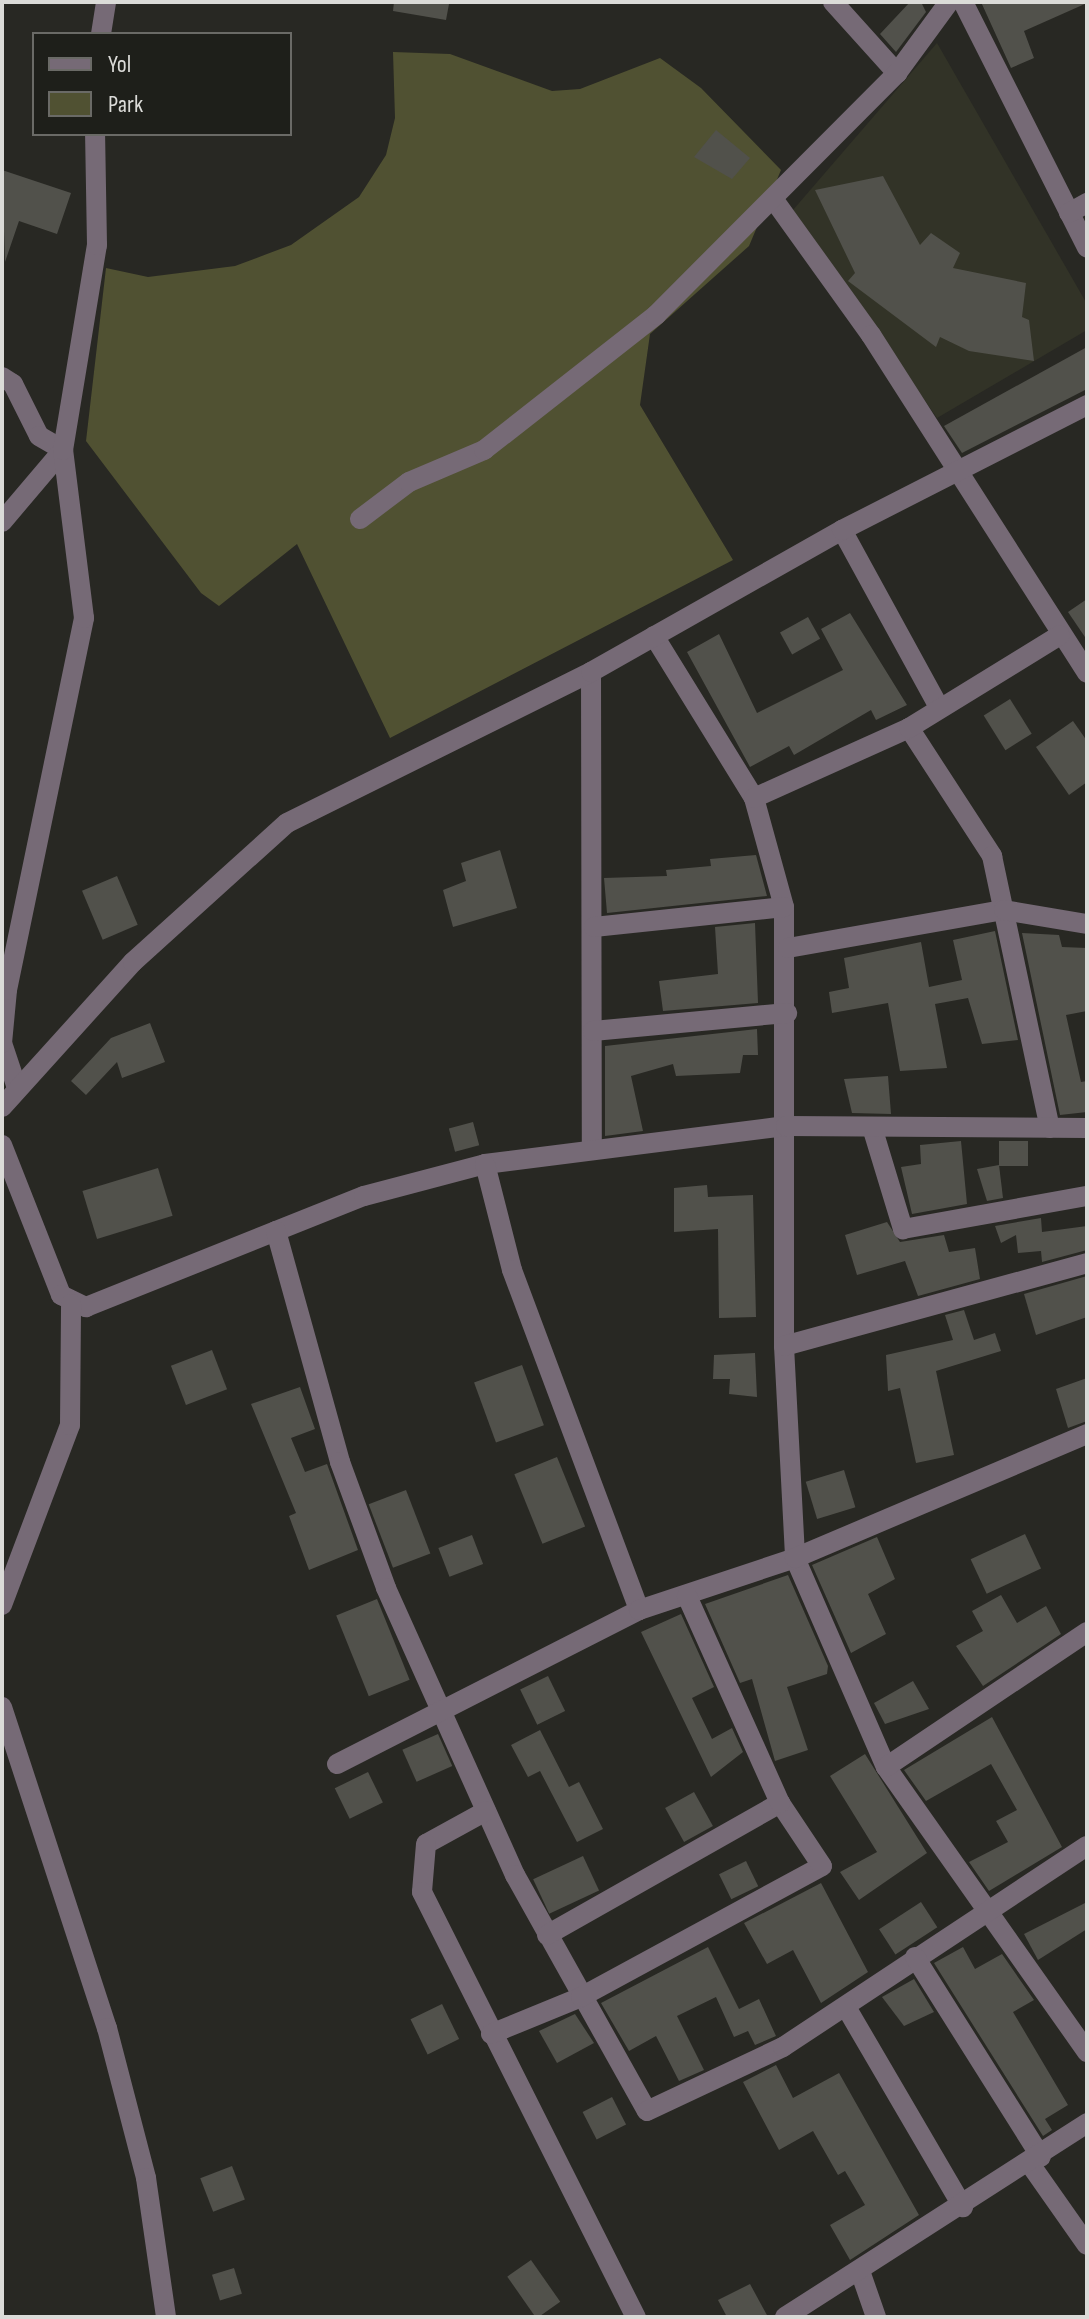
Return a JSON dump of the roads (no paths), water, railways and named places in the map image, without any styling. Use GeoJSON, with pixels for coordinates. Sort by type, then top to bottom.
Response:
{"type":"FeatureCollection","features":[{"type":"Feature","properties":{"kind":"street"},"geometry":{"type":"LineString","coordinates":[[101,32],[106,2]]}},
{"type":"Feature","properties":{"kind":"street"},"geometry":{"type":"LineString","coordinates":[[833,2],[897,73]]}},
{"type":"Feature","properties":{"kind":"street"},"geometry":{"type":"LineString","coordinates":[[360,519],[409,482],[484,450],[568,388],[774,200],[897,73],[949,2]]}},
{"type":"Feature","properties":{"kind":"street"},"geometry":{"type":"LineString","coordinates":[[963,2],[1078,208],[1087,248]]}},
{"type":"Feature","properties":{"kind":"street"},"geometry":{"type":"LineString","coordinates":[[17,1088],[2,1043],[7,990],[84,618],[63,450],[97,245],[95,136]]}},
{"type":"Feature","properties":{"kind":"street"},"geometry":{"type":"LineString","coordinates":[[774,200],[958,471],[1087,673]]}},
{"type":"Feature","properties":{"kind":"street"},"geometry":{"type":"LineString","coordinates":[[2,377],[13,384],[39,436],[63,450]]}},
{"type":"Feature","properties":{"kind":"street"},"geometry":{"type":"LineString","coordinates":[[2,1107],[133,962],[287,823],[591,672],[842,530],[1087,405]]}},
{"type":"Feature","properties":{"kind":"street"},"geometry":{"type":"LineString","coordinates":[[2,522],[63,450]]}},
{"type":"Feature","properties":{"kind":"street"},"geometry":{"type":"LineString","coordinates":[[842,530],[939,707]]}},
{"type":"Feature","properties":{"kind":"street"},"geometry":{"type":"LineString","coordinates":[[754,798],[909,728],[1060,635]]}},
{"type":"Feature","properties":{"kind":"street"},"geometry":{"type":"LineString","coordinates":[[654,636],[754,798],[784,907],[788,948],[784,1346],[795,1558],[886,1767],[989,1908],[1087,2052]]}},
{"type":"Feature","properties":{"kind":"street"},"geometry":{"type":"LineString","coordinates":[[591,672],[594,927],[592,1147]]}},
{"type":"Feature","properties":{"kind":"street"},"geometry":{"type":"LineString","coordinates":[[909,728],[992,856],[1050,1128]]}},
{"type":"Feature","properties":{"kind":"street"},"geometry":{"type":"LineString","coordinates":[[594,927],[784,907]]}},
{"type":"Feature","properties":{"kind":"street"},"geometry":{"type":"LineString","coordinates":[[788,948],[1004,910],[1087,924]]}},
{"type":"Feature","properties":{"kind":"street"},"geometry":{"type":"LineString","coordinates":[[593,1031],[787,1013]]}},
{"type":"Feature","properties":{"kind":"street"},"geometry":{"type":"LineString","coordinates":[[71,1304],[100,1304],[276,1231],[420,1178],[485,1164],[592,1147],[786,1126],[1087,1128]]}},
{"type":"Feature","properties":{"kind":"street"},"geometry":{"type":"LineString","coordinates":[[872,1127],[903,1229],[1087,1196]]}},
{"type":"Feature","properties":{"kind":"street"},"geometry":{"type":"LineString","coordinates":[[2,1145],[71,1304],[70,1425],[2,1605]]}},
{"type":"Feature","properties":{"kind":"street"},"geometry":{"type":"LineString","coordinates":[[485,1164],[512,1270],[639,1610]]}},
{"type":"Feature","properties":{"kind":"street"},"geometry":{"type":"LineString","coordinates":[[276,1231],[340,1462],[438,1708],[547,1935],[647,2111],[783,2047],[1087,1846]]}},
{"type":"Feature","properties":{"kind":"street"},"geometry":{"type":"LineString","coordinates":[[784,1346],[1087,1263]]}},
{"type":"Feature","properties":{"kind":"street"},"geometry":{"type":"LineString","coordinates":[[337,1764],[438,1708],[639,1610],[795,1558],[1087,1434]]}},
{"type":"Feature","properties":{"kind":"street"},"geometry":{"type":"LineString","coordinates":[[491,2034],[581,1997],[822,1866],[780,1803],[687,1596]]}},
{"type":"Feature","properties":{"kind":"street"},"geometry":{"type":"LineString","coordinates":[[886,1767],[1087,1632]]}},
{"type":"Feature","properties":{"kind":"street"},"geometry":{"type":"LineString","coordinates":[[2,1707],[107,2028],[148,2192],[166,2317]]}},
{"type":"Feature","properties":{"kind":"street"},"geometry":{"type":"LineString","coordinates":[[547,1935],[780,1803]]}},
{"type":"Feature","properties":{"kind":"street"},"geometry":{"type":"LineString","coordinates":[[486,1811],[426,1844],[419,1868],[422,1892],[491,2034],[559,2153],[636,2317]]}},
{"type":"Feature","properties":{"kind":"street"},"geometry":{"type":"LineString","coordinates":[[915,1957],[1087,2245]]}},
{"type":"Feature","properties":{"kind":"street"},"geometry":{"type":"LineString","coordinates":[[846,2007],[963,2207]]}},
{"type":"Feature","properties":{"kind":"street"},"geometry":{"type":"LineString","coordinates":[[785,2317],[963,2207],[1087,2123]]}},
{"type":"Feature","properties":{"kind":"street"},"geometry":{"type":"LineString","coordinates":[[860,2271],[876,2317]]}}]}
